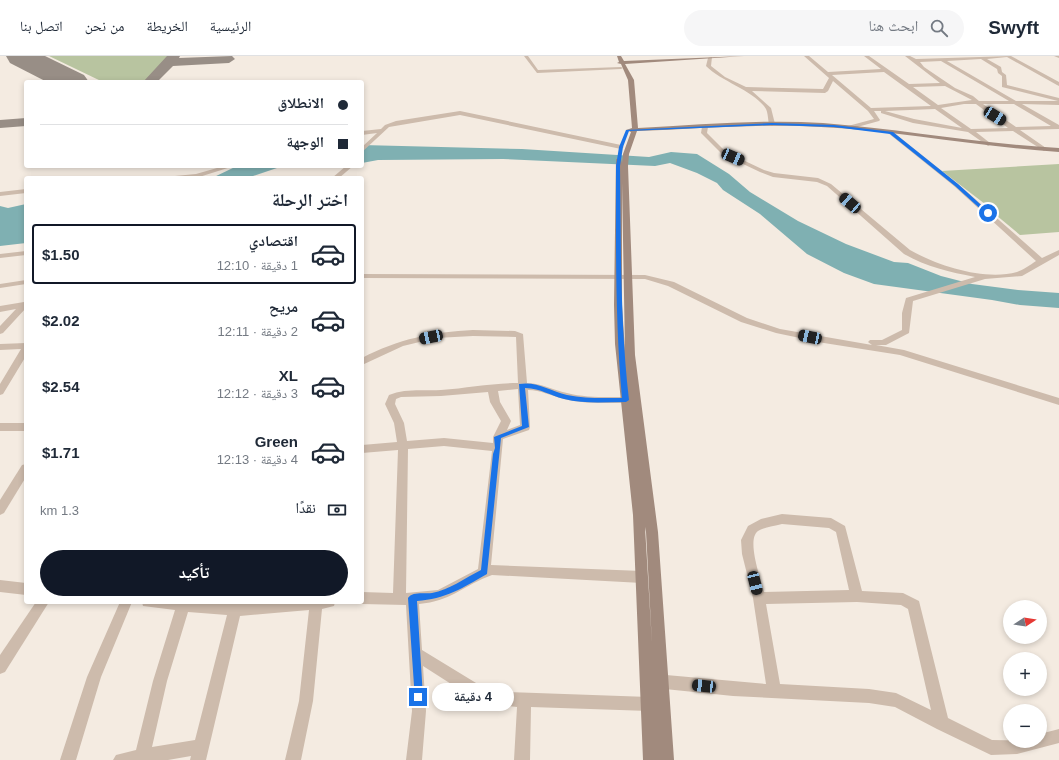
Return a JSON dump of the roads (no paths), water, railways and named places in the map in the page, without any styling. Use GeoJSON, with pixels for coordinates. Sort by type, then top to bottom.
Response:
{"type":"FeatureCollection","features":[{"type":"Feature","properties":{"kind":"street"},"geometry":{"type":"LineString","coordinates":[[526,56],[537,72],[742,56]]}},
{"type":"Feature","properties":{"kind":"street"},"geometry":{"type":"LineString","coordinates":[[614,56],[631,80],[631,130],[623,154],[622,166],[624,277],[630,355],[652,532],[655,681],[648,704],[651,760]]}},
{"type":"Feature","properties":{"kind":"street"},"geometry":{"type":"LineString","coordinates":[[619,56],[621,65]]}},
{"type":"Feature","properties":{"kind":"street"},"geometry":{"type":"LineString","coordinates":[[806,56],[870,110],[877,120],[850,127]]}},
{"type":"Feature","properties":{"kind":"street"},"geometry":{"type":"LineString","coordinates":[[866,56],[988,144]]}},
{"type":"Feature","properties":{"kind":"street"},"geometry":{"type":"LineString","coordinates":[[908,56],[945,84],[978,102],[995,116],[1044,149]]}},
{"type":"Feature","properties":{"kind":"street"},"geometry":{"type":"LineString","coordinates":[[914,60],[1008,56],[1059,84]]}},
{"type":"Feature","properties":{"kind":"street"},"geometry":{"type":"LineString","coordinates":[[981,57],[999,68],[1000,73],[1004,75],[1004,86],[1057,102]]}},
{"type":"Feature","properties":{"kind":"street"},"geometry":{"type":"LineString","coordinates":[[710,58],[708,66],[723,78],[745,89],[769,109],[772,124]]}},
{"type":"Feature","properties":{"kind":"street"},"geometry":{"type":"LineString","coordinates":[[941,59],[1058,128]]}},
{"type":"Feature","properties":{"kind":"street"},"geometry":{"type":"LineString","coordinates":[[827,74],[886,70]]}},
{"type":"Feature","properties":{"kind":"street"},"geometry":{"type":"LineString","coordinates":[[825,91],[832,78]]}},
{"type":"Feature","properties":{"kind":"street"},"geometry":{"type":"LineString","coordinates":[[1051,80],[1059,78]]}},
{"type":"Feature","properties":{"kind":"street"},"geometry":{"type":"LineString","coordinates":[[907,86],[945,84]]}},
{"type":"Feature","properties":{"kind":"street"},"geometry":{"type":"LineString","coordinates":[[745,89],[832,92]]}},
{"type":"Feature","properties":{"kind":"street"},"geometry":{"type":"LineString","coordinates":[[840,93],[858,100]]}},
{"type":"Feature","properties":{"kind":"street"},"geometry":{"type":"LineString","coordinates":[[870,110],[936,107],[978,102],[1057,102]]}},
{"type":"Feature","properties":{"kind":"street"},"geometry":{"type":"LineString","coordinates":[[1057,102],[1059,109]]}},
{"type":"Feature","properties":{"kind":"street"},"geometry":{"type":"LineString","coordinates":[[877,110],[913,121],[970,131],[1058,128]]}},
{"type":"Feature","properties":{"kind":"street"},"geometry":{"type":"LineString","coordinates":[[364,148],[383,130],[396,123],[407,120],[460,113],[621,147]]}},
{"type":"Feature","properties":{"kind":"street"},"geometry":{"type":"LineString","coordinates":[[631,130],[772,124],[850,127],[988,144],[1059,150]]}},
{"type":"Feature","properties":{"kind":"street"},"geometry":{"type":"LineString","coordinates":[[705,127],[704,133],[724,153],[773,175],[818,180],[829,185],[907,252],[921,260],[945,269],[986,277]]}},
{"type":"Feature","properties":{"kind":"street"},"geometry":{"type":"LineString","coordinates":[[364,133],[383,130]]}},
{"type":"Feature","properties":{"kind":"street"},"geometry":{"type":"LineString","coordinates":[[623,154],[621,147],[631,130]]}},
{"type":"Feature","properties":{"kind":"street"},"geometry":{"type":"LineString","coordinates":[[891,133],[956,185],[1040,261]]}},
{"type":"Feature","properties":{"kind":"street"},"geometry":{"type":"LineString","coordinates":[[196,176],[224,168]]}},
{"type":"Feature","properties":{"kind":"street"},"geometry":{"type":"LineString","coordinates":[[338,176],[348,168]]}},
{"type":"Feature","properties":{"kind":"street"},"geometry":{"type":"LineString","coordinates":[[0,194],[24,191]]}},
{"type":"Feature","properties":{"kind":"street"},"geometry":{"type":"LineString","coordinates":[[824,340],[883,343],[906,331],[906,313],[909,300],[986,277],[1019,274],[1040,261],[1059,252]]}},
{"type":"Feature","properties":{"kind":"street"},"geometry":{"type":"LineString","coordinates":[[0,256],[24,253]]}},
{"type":"Feature","properties":{"kind":"street"},"geometry":{"type":"LineString","coordinates":[[364,276],[624,277],[659,280],[671,284],[744,320],[779,331],[824,340],[901,352],[1059,402]]}},
{"type":"Feature","properties":{"kind":"street"},"geometry":{"type":"LineString","coordinates":[[624,277],[620,344],[639,515],[642,577],[666,760]]}},
{"type":"Feature","properties":{"kind":"street"},"geometry":{"type":"LineString","coordinates":[[0,286],[24,282]]}},
{"type":"Feature","properties":{"kind":"street"},"geometry":{"type":"LineString","coordinates":[[0,309],[24,305],[0,331]]}},
{"type":"Feature","properties":{"kind":"street"},"geometry":{"type":"LineString","coordinates":[[364,361],[400,343],[446,333],[515,334],[520,336],[522,340],[522,386],[525,427],[498,443],[451,442],[364,450]]}},
{"type":"Feature","properties":{"kind":"street"},"geometry":{"type":"LineString","coordinates":[[0,347],[24,347]]}},
{"type":"Feature","properties":{"kind":"street"},"geometry":{"type":"LineString","coordinates":[[0,392],[24,350]]}},
{"type":"Feature","properties":{"kind":"street"},"geometry":{"type":"LineString","coordinates":[[414,760],[419,711],[416,654],[406,598],[403,446],[400,423],[390,404],[392,397],[400,394],[441,393],[492,387],[522,386],[540,387],[564,396],[587,400],[626,400]]}},
{"type":"Feature","properties":{"kind":"street"},"geometry":{"type":"LineString","coordinates":[[484,572],[496,454],[498,443],[506,421],[495,402],[492,387]]}},
{"type":"Feature","properties":{"kind":"street"},"geometry":{"type":"LineString","coordinates":[[0,427],[24,427]]}},
{"type":"Feature","properties":{"kind":"street"},"geometry":{"type":"LineString","coordinates":[[0,510],[24,471]]}},
{"type":"Feature","properties":{"kind":"street"},"geometry":{"type":"LineString","coordinates":[[774,692],[759,598],[748,554],[747,540],[752,529],[761,524],[782,519],[830,523],[838,526],[841,529],[857,596]]}},
{"type":"Feature","properties":{"kind":"street"},"geometry":{"type":"LineString","coordinates":[[364,598],[406,598],[432,596],[448,592],[484,572],[492,570],[642,577]]}},
{"type":"Feature","properties":{"kind":"street"},"geometry":{"type":"LineString","coordinates":[[0,586],[24,589]]}},
{"type":"Feature","properties":{"kind":"street"},"geometry":{"type":"LineString","coordinates":[[759,598],[857,596],[903,599],[914,605],[942,724]]}},
{"type":"Feature","properties":{"kind":"street"},"geometry":{"type":"LineString","coordinates":[[0,667],[42,604]]}},
{"type":"Feature","properties":{"kind":"street"},"geometry":{"type":"LineString","coordinates":[[68,760],[94,677],[125,604]]}},
{"type":"Feature","properties":{"kind":"street"},"geometry":{"type":"LineString","coordinates":[[174,604],[236,606],[278,604]]}},
{"type":"Feature","properties":{"kind":"street"},"geometry":{"type":"LineString","coordinates":[[293,760],[306,701],[320,604]]}},
{"type":"Feature","properties":{"kind":"street"},"geometry":{"type":"LineString","coordinates":[[142,757],[160,681],[183,605]]}},
{"type":"Feature","properties":{"kind":"street"},"geometry":{"type":"LineString","coordinates":[[121,760],[142,757],[200,754],[219,670],[236,606]]}},
{"type":"Feature","properties":{"kind":"street"},"geometry":{"type":"LineString","coordinates":[[416,654],[478,693],[508,699],[648,704]]}},
{"type":"Feature","properties":{"kind":"street"},"geometry":{"type":"LineString","coordinates":[[655,681],[733,690],[869,696],[896,700],[991,747],[1001,749],[1018,747],[1059,736]]}},
{"type":"Feature","properties":{"kind":"street"},"geometry":{"type":"LineString","coordinates":[[522,760],[524,700]]}},
{"type":"Feature","properties":{"kind":"water"},"geometry":{"type":"Polygon","coordinates":[[[364,145],[522,149],[649,157],[671,152],[697,154],[729,174],[750,192],[798,221],[846,244],[894,262],[908,263],[941,276],[972,284],[1018,290],[1059,293],[1059,308],[1020,305],[874,284],[844,273],[807,254],[760,214],[723,190],[717,183],[697,173],[670,163],[655,166],[503,159],[378,160],[364,163],[364,145]]]}},
{"type":"Feature","properties":{"kind":"water"},"geometry":{"type":"Polygon","coordinates":[[[233,168],[277,168],[253,176],[216,176],[233,168]]]}},
{"type":"Feature","properties":{"kind":"water"},"geometry":{"type":"Polygon","coordinates":[[[24,204],[24,243],[0,246],[0,206],[8,208],[24,204]]]}}]}
